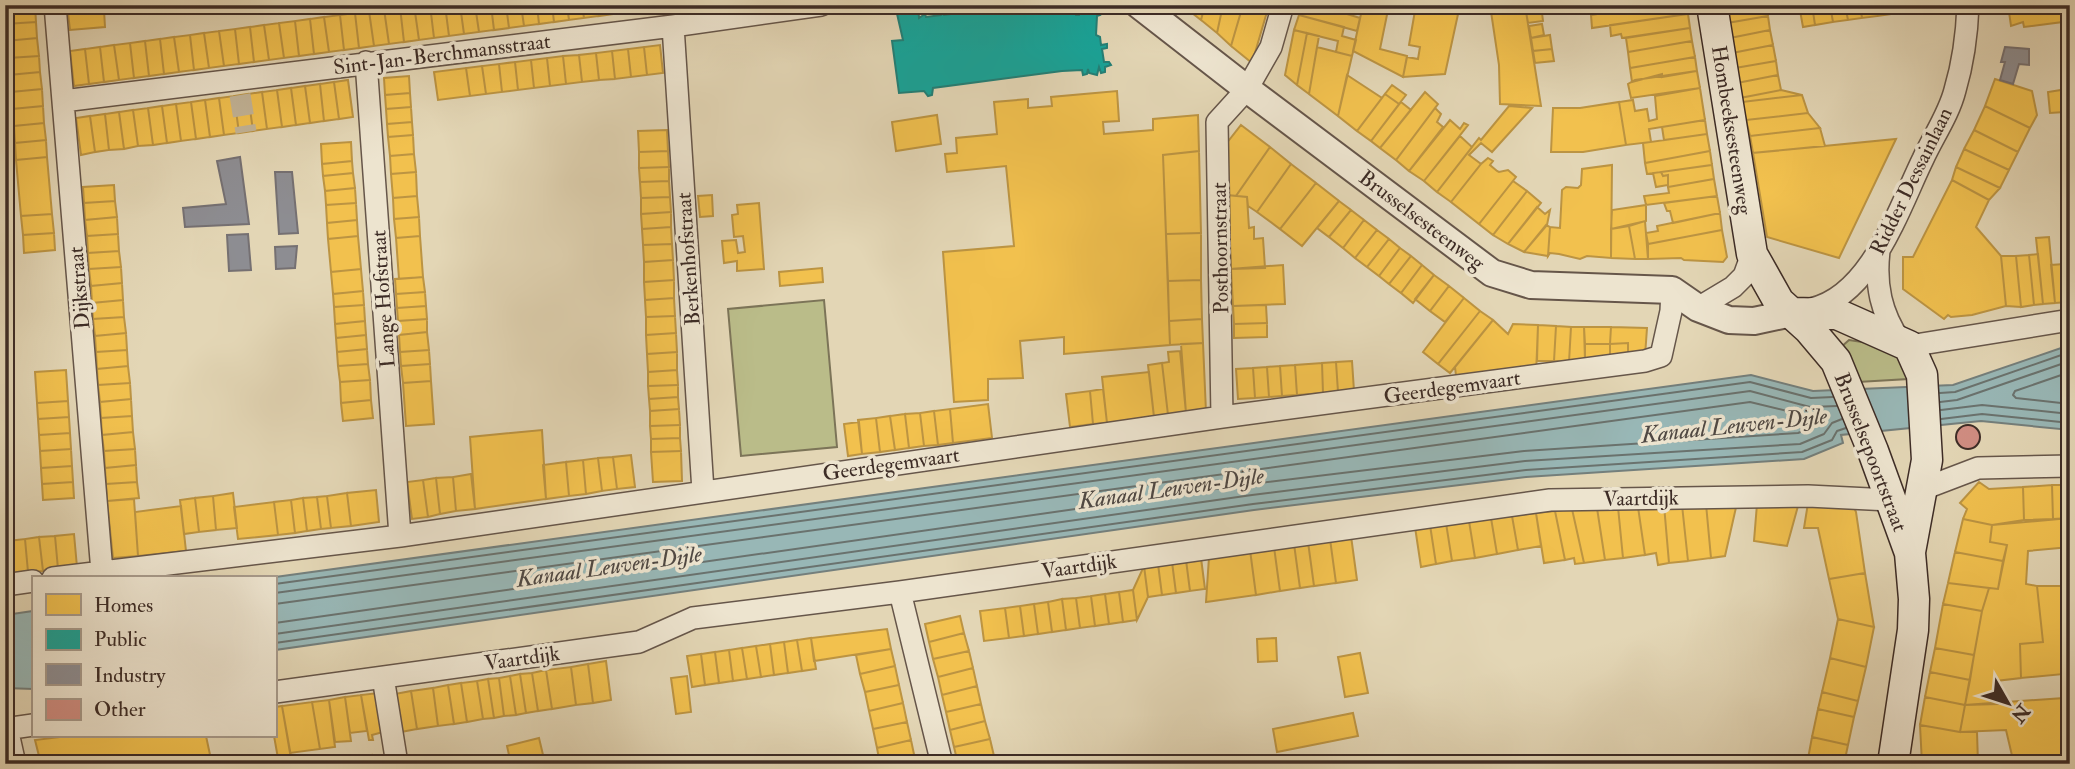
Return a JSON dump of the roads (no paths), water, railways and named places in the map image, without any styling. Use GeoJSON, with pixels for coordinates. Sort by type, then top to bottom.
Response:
{"type":"FeatureCollection","features":[{"type":"Feature","properties":{"kind":"main road","name":"Hombeeksesteenweg"},"geometry":{"type":"LineString","coordinates":[[1712,5],[1752,254],[1773,293],[1792,313]]}},
{"type":"Feature","properties":{"kind":"main road"},"geometry":{"type":"LineString","coordinates":[[1792,313],[1837,314],[1904,343]]}},
{"type":"Feature","properties":{"kind":"main road","name":"Brusselsepoortstraat"},"geometry":{"type":"LineString","coordinates":[[1792,313],[1836,361],[1873,450],[1910,553],[1914,599],[1913,630],[1893,764]]}},
{"type":"Feature","properties":{"kind":"main road","name":"Brusselsepoortstraat"},"geometry":{"type":"LineString","coordinates":[[1904,343],[1922,375],[1927,446],[1923,489],[1910,553]]}},
{"type":"Feature","properties":{"kind":"street","name":"Dijkstraat"},"geometry":{"type":"LineString","coordinates":[[55,5],[102,572]]}},
{"type":"Feature","properties":{"kind":"street","name":"Sint-Jan-Berchmansstraat"},"geometry":{"type":"LineString","coordinates":[[62,101],[239,87],[366,62],[673,26],[821,5]]}},
{"type":"Feature","properties":{"kind":"street","name":"Brusselsesteenweg"},"geometry":{"type":"LineString","coordinates":[[1139,5],[1493,272],[1531,285],[1672,290]]}},
{"type":"Feature","properties":{"kind":"street","name":"Posthoornstraat"},"geometry":{"type":"LineString","coordinates":[[1222,418],[1217,122],[1247,89],[1271,47],[1283,5]]}},
{"type":"Feature","properties":{"kind":"street","name":"Ridder Dessainlaan"},"geometry":{"type":"LineString","coordinates":[[1792,313],[1825,306],[1837,299],[1862,275],[1880,249],[1955,92],[1967,31],[1968,5]]}},
{"type":"Feature","properties":{"kind":"street","name":"Berkenhofstraat"},"geometry":{"type":"LineString","coordinates":[[673,26],[704,491]]}},
{"type":"Feature","properties":{"kind":"street","name":"Lange Hofstraat"},"geometry":{"type":"LineString","coordinates":[[366,62],[401,536]]}},
{"type":"Feature","properties":{"kind":"street","name":"Brusselsepoortstraat"},"geometry":{"type":"LineString","coordinates":[[1880,249],[1876,276],[1887,322],[1904,343]]}},
{"type":"Feature","properties":{"kind":"street"},"geometry":{"type":"LineString","coordinates":[[1698,308],[1733,287],[1744,276],[1752,254]]}},
{"type":"Feature","properties":{"kind":"street"},"geometry":{"type":"LineString","coordinates":[[1672,290],[1698,308],[1729,320],[1754,321],[1792,313]]}},
{"type":"Feature","properties":{"kind":"street","name":"Geerdegemvaart"},"geometry":{"type":"LineString","coordinates":[[69,576],[401,536],[1222,418],[1645,361],[1661,356],[1670,318],[1672,290]]}},
{"type":"Feature","properties":{"kind":"street"},"geometry":{"type":"LineString","coordinates":[[1904,343],[2070,320]]}},
{"type":"Feature","properties":{"kind":"street"},"geometry":{"type":"LineString","coordinates":[[1923,489],[1978,468],[2070,466]]}},
{"type":"Feature","properties":{"kind":"street","name":"Vaartdijk"},"geometry":{"type":"LineString","coordinates":[[276,692],[639,642],[693,618],[900,592],[1550,500],[1808,496],[1890,500]]}},
{"type":"Feature","properties":{"kind":"street"},"geometry":{"type":"LineString","coordinates":[[5,585],[32,581]]}},
{"type":"Feature","properties":{"kind":"street"},"geometry":{"type":"LineString","coordinates":[[900,592],[942,764]]}},
{"type":"Feature","properties":{"kind":"street"},"geometry":{"type":"LineString","coordinates":[[383,677],[397,764]]}},
{"type":"Feature","properties":{"kind":"street"},"geometry":{"type":"LineString","coordinates":[[15,764],[6,729],[32,725]]}},
{"type":"Feature","properties":{"kind":"water","name":"Kanaal Leuven-Dijle"},"geometry":{"type":"Polygon","coordinates":[[[2070,345],[2070,430],[1981,421],[1841,435],[1843,443],[1804,459],[1526,477],[1254,510],[276,650],[276,577],[1751,375],[1813,391],[1953,385],[2070,345]]]}},
{"type":"Feature","properties":{"kind":"water"},"geometry":{"type":"Polygon","coordinates":[[[32,611],[32,689],[5,688],[5,615],[32,611]]]}},
{"type":"Feature","properties":{"kind":"tunnel"},"geometry":{"type":"LineString","coordinates":[[240,95],[246,132]]}}]}
